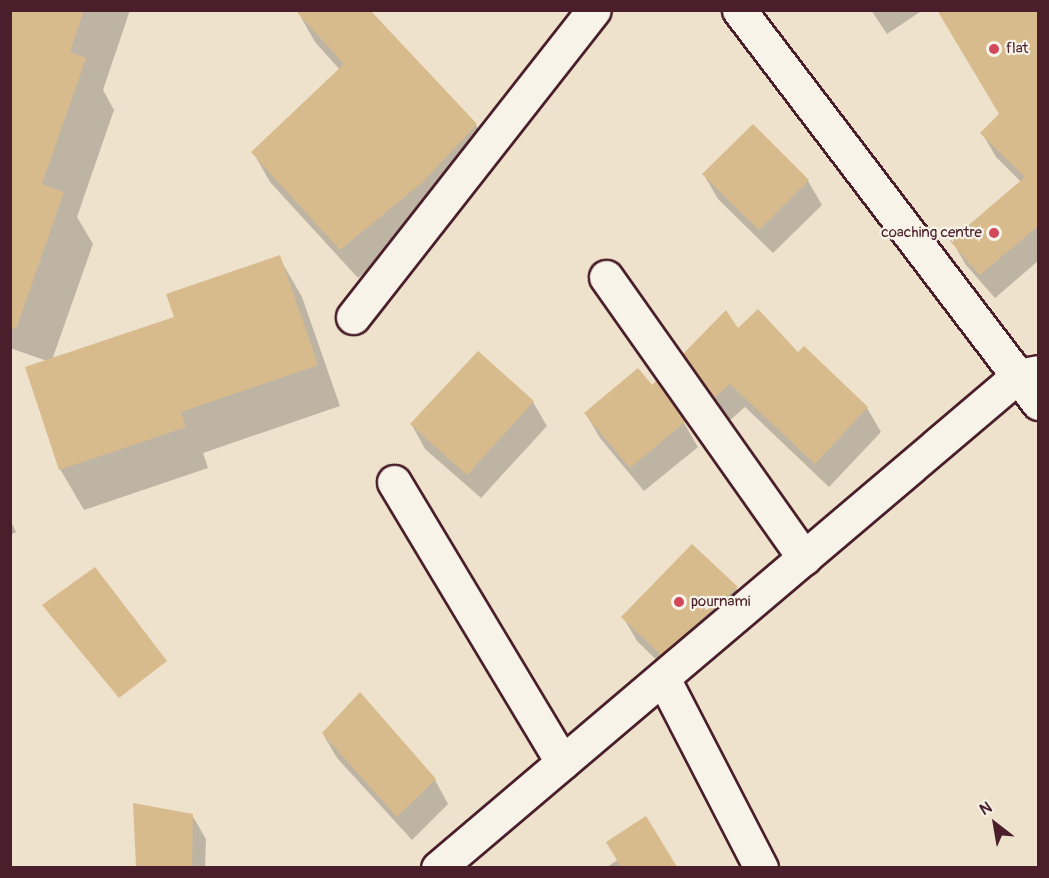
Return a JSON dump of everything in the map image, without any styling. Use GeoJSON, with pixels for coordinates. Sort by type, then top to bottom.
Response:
{"type":"FeatureCollection","features":[{"type":"Feature","properties":{"kind":"street"},"geometry":{"type":"LineString","coordinates":[[353,317],[594,10]]}},
{"type":"Feature","properties":{"kind":"street"},"geometry":{"type":"LineString","coordinates":[[739,10],[1028,374],[1038,403]]}},
{"type":"Feature","properties":{"kind":"street"},"geometry":{"type":"LineString","coordinates":[[606,277],[804,558]]}},
{"type":"Feature","properties":{"kind":"street"},"geometry":{"type":"LineString","coordinates":[[438,867],[804,558],[1028,374]]}},
{"type":"Feature","properties":{"kind":"street"},"geometry":{"type":"LineString","coordinates":[[394,482],[562,762]]}},
{"type":"Feature","properties":{"kind":"street"},"geometry":{"type":"LineString","coordinates":[[663,678],[761,867]]}},
{"type":"Feature","properties":{"kind":"building"},"geometry":{"type":"Polygon","coordinates":[[[10,10],[84,10],[70,52],[86,58],[42,184],[64,192],[16,329],[10,328],[10,10]]]}},
{"type":"Feature","properties":{"kind":"building"},"geometry":{"type":"Polygon","coordinates":[[[295,10],[370,10],[477,124],[424,181],[340,250],[251,152],[344,64],[295,10]]]}},
{"type":"Feature","properties":{"kind":"building"},"geometry":{"type":"Polygon","coordinates":[[[937,10],[1038,10],[1038,226],[980,275],[950,241],[1025,177],[980,133],[999,114],[937,10]]]}},
{"type":"Feature","properties":{"kind":"building"},"geometry":{"type":"Polygon","coordinates":[[[753,124],[809,180],[759,230],[702,174],[753,124]]]}},
{"type":"Feature","properties":{"kind":"building"},"geometry":{"type":"Polygon","coordinates":[[[280,255],[318,365],[181,412],[186,427],[59,470],[25,367],[174,317],[166,294],[280,255]]]}},
{"type":"Feature","properties":{"kind":"building"},"geometry":{"type":"Polygon","coordinates":[[[758,309],[798,352],[804,346],[868,407],[815,464],[730,384],[714,398],[683,354],[726,310],[738,328],[758,309]]]}},
{"type":"Feature","properties":{"kind":"building"},"geometry":{"type":"Polygon","coordinates":[[[478,351],[534,401],[467,475],[410,424],[478,351]]]}},
{"type":"Feature","properties":{"kind":"building"},"geometry":{"type":"Polygon","coordinates":[[[638,368],[652,385],[656,381],[685,422],[630,468],[584,413],[638,368]]]}},
{"type":"Feature","properties":{"kind":"building","name":"pournami"},"geometry":{"type":"Polygon","coordinates":[[[692,544],[738,587],[661,655],[621,617],[692,544]]]}},
{"type":"Feature","properties":{"kind":"building"},"geometry":{"type":"Polygon","coordinates":[[[95,567],[167,661],[119,698],[42,605],[95,567]]]}},
{"type":"Feature","properties":{"kind":"building"},"geometry":{"type":"Polygon","coordinates":[[[360,692],[436,779],[397,817],[322,733],[360,692]]]}},
{"type":"Feature","properties":{"kind":"building"},"geometry":{"type":"Polygon","coordinates":[[[133,803],[193,814],[192,867],[136,867],[133,803]]]}},
{"type":"Feature","properties":{"kind":"building"},"geometry":{"type":"Polygon","coordinates":[[[646,816],[677,867],[621,867],[606,842],[646,816]]]}},
{"type":"Feature","properties":{"kind":"place","name":"flat"},"geometry":{"type":"Point","coordinates":[994,49]}},
{"type":"Feature","properties":{"kind":"place","name":"coaching centre"},"geometry":{"type":"Point","coordinates":[994,233]}},
{"type":"Feature","properties":{"kind":"place","name":"pournami"},"geometry":{"type":"Point","coordinates":[679,602]}}]}
